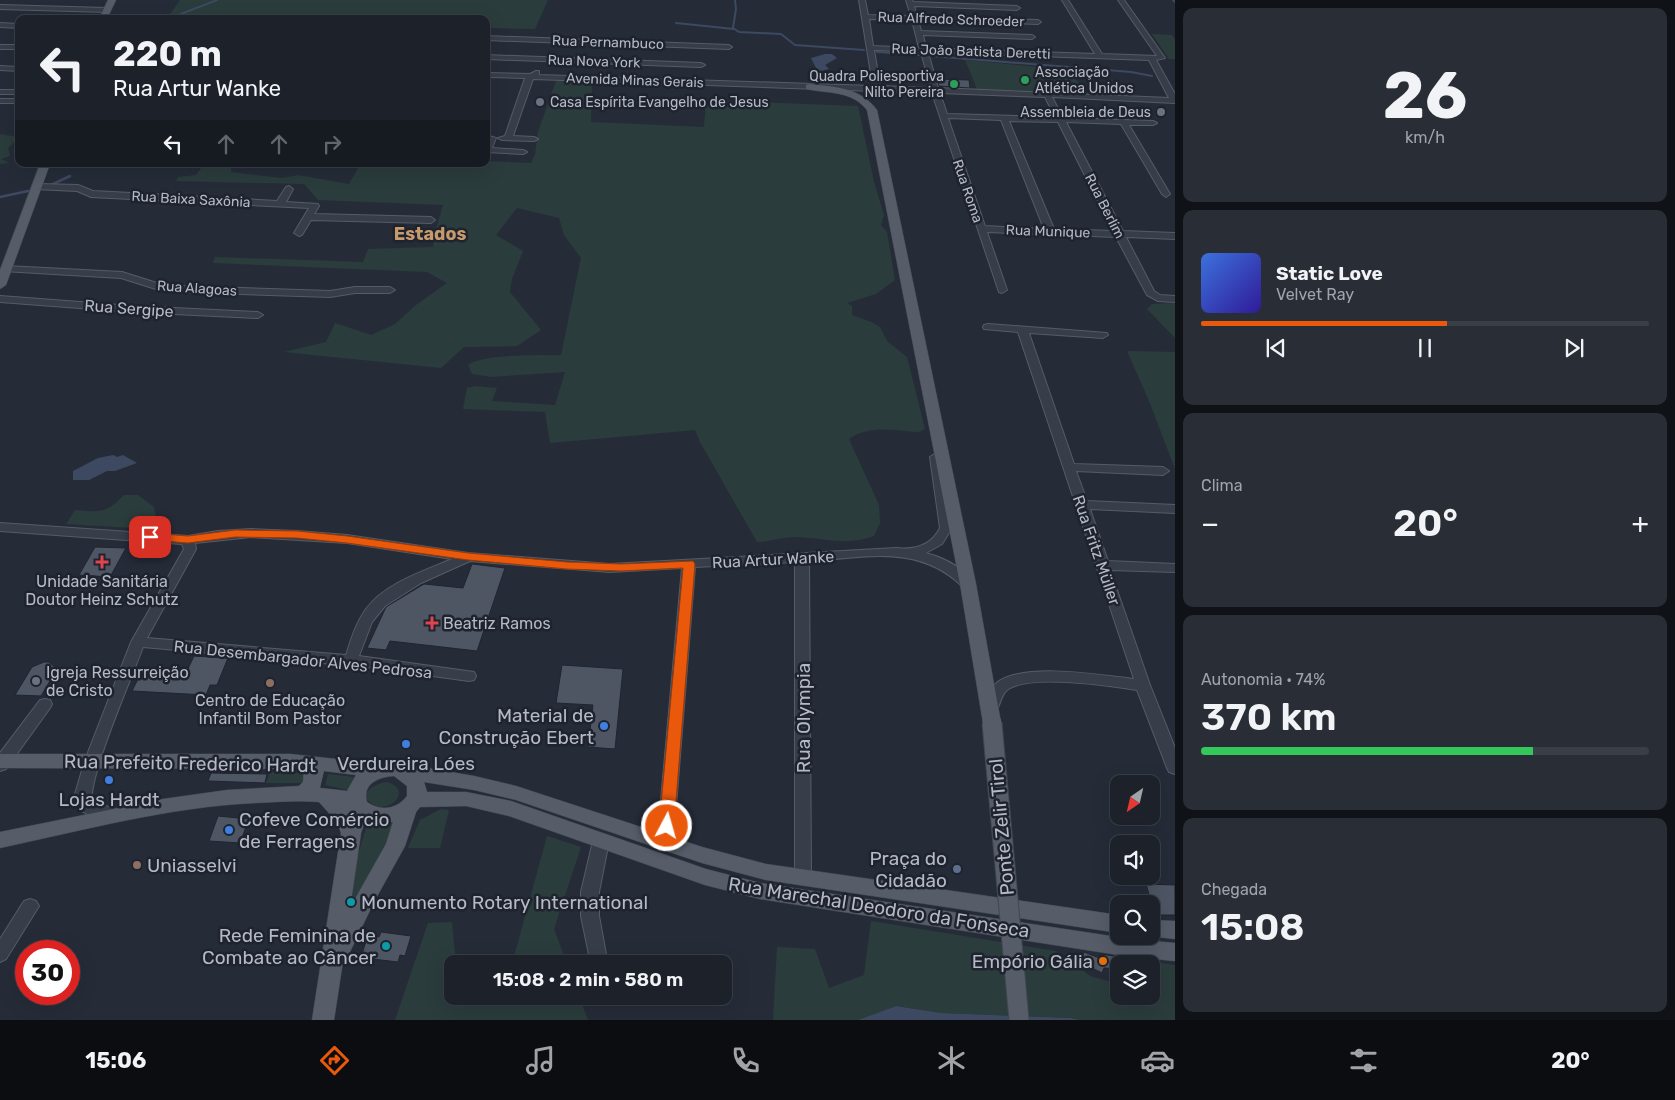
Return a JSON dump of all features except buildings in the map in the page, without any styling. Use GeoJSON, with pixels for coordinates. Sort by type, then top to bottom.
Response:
{"type":"FeatureCollection","features":[{"type":"Feature","properties":{"kind":"main road"},"geometry":{"type":"LineString","coordinates":[[105,15],[112,0]]}},
{"type":"Feature","properties":{"kind":"main road"},"geometry":{"type":"LineString","coordinates":[[809,87],[859,91]]}},
{"type":"Feature","properties":{"kind":"main road","name":"Ponte Zelir Tirol"},"geometry":{"type":"LineString","coordinates":[[859,91],[872,110],[968,584],[991,720],[1019,1020]]}},
{"type":"Feature","properties":{"kind":"main road"},"geometry":{"type":"LineString","coordinates":[[0,285],[45,167]]}},
{"type":"Feature","properties":{"kind":"main road","name":"Rua Prefeito Frederico Hardt"},"geometry":{"type":"LineString","coordinates":[[1,762],[93,760],[310,763],[379,770]]}},
{"type":"Feature","properties":{"kind":"main road"},"geometry":{"type":"LineString","coordinates":[[304,793],[312,785],[315,772],[310,763]]}},
{"type":"Feature","properties":{"kind":"main road"},"geometry":{"type":"LineString","coordinates":[[323,1020],[351,833],[358,804],[358,786],[363,779],[379,770],[392,769],[404,772],[412,776],[417,783],[418,792],[411,804],[395,846],[367,895],[332,965]]}},
{"type":"Feature","properties":{"kind":"main road","name":"Rua Marechal Deodoro da Fonseca"},"geometry":{"type":"LineString","coordinates":[[404,772],[475,783],[545,811],[601,842],[705,877],[760,891],[1131,948],[1175,952]]}},
{"type":"Feature","properties":{"kind":"main road"},"geometry":{"type":"LineString","coordinates":[[0,840],[164,806],[228,797],[304,793],[358,804],[370,814],[382,816],[396,814],[411,804]]}},
{"type":"Feature","properties":{"kind":"main road"},"geometry":{"type":"LineString","coordinates":[[325,796],[346,818],[351,833]]}},
{"type":"Feature","properties":{"kind":"main road","name":"Rua Marechal Deodoro da Fonseca"},"geometry":{"type":"LineString","coordinates":[[411,804],[466,798],[545,811],[738,866],[803,878],[1110,923]]}},
{"type":"Feature","properties":{"kind":"main road"},"geometry":{"type":"LineString","coordinates":[[1160,929],[1175,930]]}},
{"type":"Feature","properties":{"kind":"street"},"geometry":{"type":"LineString","coordinates":[[862,0],[877,88]]}},
{"type":"Feature","properties":{"kind":"street"},"geometry":{"type":"LineString","coordinates":[[1014,0],[1039,53]]}},
{"type":"Feature","properties":{"kind":"street"},"geometry":{"type":"LineString","coordinates":[[1065,0],[1098,56]]}},
{"type":"Feature","properties":{"kind":"street","name":"Rua João Batista Deretti"},"geometry":{"type":"LineString","coordinates":[[871,48],[1162,58],[1121,0]]}},
{"type":"Feature","properties":{"kind":"street"},"geometry":{"type":"LineString","coordinates":[[910,2],[1017,8]]}},
{"type":"Feature","properties":{"kind":"street","name":"Rua Roma"},"geometry":{"type":"LineString","coordinates":[[910,2],[933,91],[1002,290]]}},
{"type":"Feature","properties":{"kind":"street"},"geometry":{"type":"LineString","coordinates":[[0,7],[107,10]]}},
{"type":"Feature","properties":{"kind":"street","name":"Rua Alfredo Schroeder"},"geometry":{"type":"LineString","coordinates":[[865,16],[1038,22]]}},
{"type":"Feature","properties":{"kind":"street"},"geometry":{"type":"LineString","coordinates":[[0,25],[15,26]]}},
{"type":"Feature","properties":{"kind":"street"},"geometry":{"type":"LineString","coordinates":[[919,33],[1032,37]]}},
{"type":"Feature","properties":{"kind":"street","name":"Rua Pernambuco"},"geometry":{"type":"LineString","coordinates":[[490,38],[729,46]]}},
{"type":"Feature","properties":{"kind":"street"},"geometry":{"type":"LineString","coordinates":[[0,46],[15,46]]}},
{"type":"Feature","properties":{"kind":"street","name":"Rua Nova York"},"geometry":{"type":"LineString","coordinates":[[490,57],[702,65]]}},
{"type":"Feature","properties":{"kind":"street"},"geometry":{"type":"LineString","coordinates":[[1151,57],[1175,101]]}},
{"type":"Feature","properties":{"kind":"street"},"geometry":{"type":"LineString","coordinates":[[508,138],[528,79],[536,74],[542,59]]}},
{"type":"Feature","properties":{"kind":"street"},"geometry":{"type":"LineString","coordinates":[[0,68],[15,69]]}},
{"type":"Feature","properties":{"kind":"street","name":"Avenida Minas Gerais"},"geometry":{"type":"LineString","coordinates":[[490,75],[809,87]]}},
{"type":"Feature","properties":{"kind":"street","name":"Avenida Minas Gerais"},"geometry":{"type":"LineString","coordinates":[[783,85],[859,91],[933,91]]}},
{"type":"Feature","properties":{"kind":"street","name":"Avenida Minas Gerais"},"geometry":{"type":"LineString","coordinates":[[859,91],[877,88],[1175,101]]}},
{"type":"Feature","properties":{"kind":"street"},"geometry":{"type":"LineString","coordinates":[[0,92],[15,92]]}},
{"type":"Feature","properties":{"kind":"street","name":"Rua Berlim"},"geometry":{"type":"LineString","coordinates":[[1048,96],[1150,292],[1158,298],[1175,299]]}},
{"type":"Feature","properties":{"kind":"street"},"geometry":{"type":"LineString","coordinates":[[0,101],[15,101]]}},
{"type":"Feature","properties":{"kind":"street"},"geometry":{"type":"LineString","coordinates":[[943,116],[1153,123]]}},
{"type":"Feature","properties":{"kind":"street"},"geometry":{"type":"LineString","coordinates":[[1004,118],[1050,231]]}},
{"type":"Feature","properties":{"kind":"street"},"geometry":{"type":"LineString","coordinates":[[1124,122],[1166,194]]}},
{"type":"Feature","properties":{"kind":"street"},"geometry":{"type":"LineString","coordinates":[[490,138],[534,139]]}},
{"type":"Feature","properties":{"kind":"street"},"geometry":{"type":"LineString","coordinates":[[490,150],[523,152]]}},
{"type":"Feature","properties":{"kind":"street","name":"Rua Baixa Saxônia"},"geometry":{"type":"LineString","coordinates":[[38,187],[78,188],[91,194],[315,206],[309,217]]}},
{"type":"Feature","properties":{"kind":"street"},"geometry":{"type":"LineString","coordinates":[[280,204],[289,188]]}},
{"type":"Feature","properties":{"kind":"street"},"geometry":{"type":"LineString","coordinates":[[299,233],[309,217],[431,220]]}},
{"type":"Feature","properties":{"kind":"street","name":"Rua Munique"},"geometry":{"type":"LineString","coordinates":[[981,229],[1175,236]]}},
{"type":"Feature","properties":{"kind":"street","name":"Rua Alagoas"},"geometry":{"type":"LineString","coordinates":[[6,269],[122,275],[159,286],[182,289],[330,294],[363,289],[390,290]]}},
{"type":"Feature","properties":{"kind":"street","name":"Rua Sergipe"},"geometry":{"type":"LineString","coordinates":[[0,299],[258,315]]}},
{"type":"Feature","properties":{"kind":"street"},"geometry":{"type":"LineString","coordinates":[[988,328],[1102,335]]}},
{"type":"Feature","properties":{"kind":"street","name":"Rua Fritz Müller"},"geometry":{"type":"LineString","coordinates":[[1023,331],[1143,684],[1175,768]]}},
{"type":"Feature","properties":{"kind":"street","name":"Rua Artur Wanke"},"geometry":{"type":"LineString","coordinates":[[911,553],[934,544],[943,535],[946,528],[936,455],[935,424]]}},
{"type":"Feature","properties":{"kind":"street"},"geometry":{"type":"LineString","coordinates":[[1069,467],[1163,471]]}},
{"type":"Feature","properties":{"kind":"street"},"geometry":{"type":"LineString","coordinates":[[1082,505],[1175,509]]}},
{"type":"Feature","properties":{"kind":"street","name":"Rua Artur Wanke"},"geometry":{"type":"LineString","coordinates":[[0,527],[188,540],[226,534],[297,535],[347,539],[468,556],[610,568],[860,554],[911,553],[924,555],[946,564],[968,584]]}},
{"type":"Feature","properties":{"kind":"street"},"geometry":{"type":"LineString","coordinates":[[125,815],[98,812],[85,806],[83,794],[93,760],[138,642],[190,550],[188,540]]}},
{"type":"Feature","properties":{"kind":"street"},"geometry":{"type":"LineString","coordinates":[[351,660],[366,621],[378,605],[409,584],[468,556]]}},
{"type":"Feature","properties":{"kind":"street","name":"Rua Olympia"},"geometry":{"type":"LineString","coordinates":[[802,558],[803,878]]}},
{"type":"Feature","properties":{"kind":"street"},"geometry":{"type":"LineString","coordinates":[[665,844],[689,564]]}},
{"type":"Feature","properties":{"kind":"street"},"geometry":{"type":"LineString","coordinates":[[1102,565],[1175,568]]}},
{"type":"Feature","properties":{"kind":"street","name":"Rua Desembargador Alves Pedrosa"},"geometry":{"type":"LineString","coordinates":[[138,642],[351,660],[469,676]]}},
{"type":"Feature","properties":{"kind":"street"},"geometry":{"type":"LineString","coordinates":[[1007,908],[991,720],[998,690],[1004,684],[1015,679],[1079,679],[1143,684]]}},
{"type":"Feature","properties":{"kind":"street"},"geometry":{"type":"LineString","coordinates":[[1,762],[45,704]]}},
{"type":"Feature","properties":{"kind":"street"},"geometry":{"type":"LineString","coordinates":[[597,955],[590,916],[590,892],[601,842]]}},
{"type":"Feature","properties":{"kind":"street"},"geometry":{"type":"LineString","coordinates":[[0,954],[30,906]]}},
{"type":"Feature","properties":{"kind":"shaded area"},"geometry":{"type":"Polygon","coordinates":[[[180,0],[548,0],[535,29],[490,28],[490,15],[169,15],[180,0]]]}},
{"type":"Feature","properties":{"kind":"shaded area"},"geometry":{"type":"Polygon","coordinates":[[[1152,34],[1172,35],[1175,39],[1175,59],[1169,59],[1152,34]]]}},
{"type":"Feature","properties":{"kind":"shaded area","name":"Associação Atlética Unidos"},"geometry":{"type":"Polygon","coordinates":[[[965,60],[1070,70],[1086,94],[977,89],[965,60]]]}},
{"type":"Feature","properties":{"kind":"shaded area"},"geometry":{"type":"Polygon","coordinates":[[[556,81],[592,81],[591,122],[704,127],[706,100],[858,106],[874,182],[884,215],[881,225],[887,232],[895,280],[876,294],[847,303],[852,306],[852,315],[880,327],[887,341],[907,357],[925,429],[919,432],[883,429],[865,431],[849,439],[879,505],[880,523],[874,536],[854,541],[796,537],[757,542],[695,430],[550,443],[545,412],[463,409],[467,388],[476,386],[497,388],[492,401],[555,405],[565,372],[491,377],[472,374],[468,365],[476,361],[499,357],[561,355],[581,258],[564,235],[559,218],[517,208],[496,235],[523,251],[512,279],[510,292],[541,330],[517,346],[464,347],[441,368],[284,352],[326,342],[335,323],[371,335],[395,324],[416,305],[447,283],[427,272],[213,263],[215,257],[363,262],[368,249],[433,247],[434,236],[443,205],[318,200],[304,184],[176,181],[178,177],[196,175],[202,167],[231,167],[231,172],[282,178],[298,175],[349,184],[358,168],[345,167],[490,167],[490,161],[531,163],[535,155],[538,132],[556,81]]]}},
{"type":"Feature","properties":{"kind":"shaded area"},"geometry":{"type":"Polygon","coordinates":[[[0,134],[15,136],[15,141],[8,148],[10,156],[1,159],[9,163],[0,164],[0,134]]]}},
{"type":"Feature","properties":{"kind":"shaded area"},"geometry":{"type":"Polygon","coordinates":[[[1175,303],[1175,338],[1147,309],[1152,304],[1175,303]]]}},
{"type":"Feature","properties":{"kind":"shaded area"},"geometry":{"type":"Polygon","coordinates":[[[1127,351],[1175,352],[1175,469],[1149,401],[1127,351]]]}},
{"type":"Feature","properties":{"kind":"shaded area"},"geometry":{"type":"Polygon","coordinates":[[[124,495],[138,495],[154,507],[157,522],[149,529],[66,524],[75,510],[97,511],[107,509],[124,495]]]}},
{"type":"Feature","properties":{"kind":"shaded area"},"geometry":{"type":"Polygon","coordinates":[[[270,772],[310,773],[308,783],[266,783],[270,772]]]}},
{"type":"Feature","properties":{"kind":"shaded area"},"geometry":{"type":"Polygon","coordinates":[[[328,774],[354,777],[348,790],[325,785],[328,774]]]}},
{"type":"Feature","properties":{"kind":"shaded area"},"geometry":{"type":"Polygon","coordinates":[[[387,782],[395,786],[399,791],[399,796],[391,804],[385,806],[378,807],[372,804],[366,796],[367,792],[378,784],[387,782]]]}},
{"type":"Feature","properties":{"kind":"shaded area"},"geometry":{"type":"Polygon","coordinates":[[[441,809],[449,810],[440,848],[408,848],[420,820],[441,809]]]}},
{"type":"Feature","properties":{"kind":"shaded area"},"geometry":{"type":"Polygon","coordinates":[[[369,818],[396,819],[390,838],[348,916],[351,878],[369,818]]]}},
{"type":"Feature","properties":{"kind":"shaded area"},"geometry":{"type":"Polygon","coordinates":[[[547,836],[581,847],[554,929],[564,955],[514,955],[547,836]]]}},
{"type":"Feature","properties":{"kind":"shaded area"},"geometry":{"type":"Polygon","coordinates":[[[871,921],[1056,951],[1090,976],[1110,982],[1110,1005],[1160,1005],[1160,963],[1175,965],[1175,1020],[1080,1020],[941,1013],[896,1006],[858,1020],[773,1020],[777,947],[815,949],[829,988],[864,975],[871,921]]]}},
{"type":"Feature","properties":{"kind":"shaded area"},"geometry":{"type":"Polygon","coordinates":[[[452,922],[455,955],[444,955],[444,1005],[582,1005],[588,1020],[395,1020],[428,923],[452,922]]]}},
{"type":"Feature","properties":{"kind":"water"},"geometry":{"type":"Polygon","coordinates":[[[832,54],[837,58],[825,65],[829,69],[818,72],[811,58],[832,54]]]}},
{"type":"Feature","properties":{"kind":"water"},"geometry":{"type":"Polygon","coordinates":[[[113,455],[117,457],[123,455],[137,463],[115,471],[107,471],[89,480],[73,480],[73,471],[98,458],[113,455]]]}},
{"type":"Feature","properties":{"kind":"water"},"geometry":{"type":"Polygon","coordinates":[[[896,1006],[941,1013],[1080,1020],[858,1020],[896,1006]]]}},
{"type":"Feature","properties":{"kind":"waterway"},"geometry":{"type":"LineString","coordinates":[[178,15],[217,0]]}},
{"type":"Feature","properties":{"kind":"waterway"},"geometry":{"type":"LineString","coordinates":[[735,0],[736,9],[733,28],[739,32],[781,34],[795,45],[864,50]]}},
{"type":"Feature","properties":{"kind":"waterway"},"geometry":{"type":"LineString","coordinates":[[676,23],[734,29]]}},
{"type":"Feature","properties":{"kind":"waterway"},"geometry":{"type":"LineString","coordinates":[[877,52],[919,55]]}},
{"type":"Feature","properties":{"kind":"waterway"},"geometry":{"type":"LineString","coordinates":[[931,56],[1131,72],[1152,76]]}},
{"type":"Feature","properties":{"kind":"waterway"},"geometry":{"type":"LineString","coordinates":[[51,185],[70,176]]}},
{"type":"Feature","properties":{"kind":"waterway"},"geometry":{"type":"LineString","coordinates":[[0,197],[28,191]]}},
{"type":"Feature","properties":{"kind":"place","name":"Associação Atlética Unidos"},"geometry":{"type":"Point","coordinates":[1025,80]}},
{"type":"Feature","properties":{"kind":"place","name":"Quadra Poliesportiva Nilto Pereira"},"geometry":{"type":"Point","coordinates":[954,84]}},
{"type":"Feature","properties":{"kind":"place","name":"Casa Espírita Evangelho de Jesus"},"geometry":{"type":"Point","coordinates":[540,102]}},
{"type":"Feature","properties":{"kind":"place","name":"Assembleia de Deus"},"geometry":{"type":"Point","coordinates":[1161,112]}},
{"type":"Feature","properties":{"kind":"place","name":"Unidade Sanitária Doutor Heinz Schutz"},"geometry":{"type":"Point","coordinates":[102,562]}},
{"type":"Feature","properties":{"kind":"place","name":"Beatriz Ramos"},"geometry":{"type":"Point","coordinates":[432,623]}},
{"type":"Feature","properties":{"kind":"place","name":"Igreja Ressurreição de Cristo"},"geometry":{"type":"Point","coordinates":[36,681]}},
{"type":"Feature","properties":{"kind":"place","name":"Centro de Educação Infantil Bom Pastor"},"geometry":{"type":"Point","coordinates":[270,683]}},
{"type":"Feature","properties":{"kind":"place","name":"Material de Construção Ebert"},"geometry":{"type":"Point","coordinates":[604,726]}},
{"type":"Feature","properties":{"kind":"place","name":"Verdureira Lóes"},"geometry":{"type":"Point","coordinates":[406,744]}},
{"type":"Feature","properties":{"kind":"place","name":"Lojas Hardt"},"geometry":{"type":"Point","coordinates":[109,780]}},
{"type":"Feature","properties":{"kind":"place","name":"Cofeve Comércio de Ferragens"},"geometry":{"type":"Point","coordinates":[229,830]}},
{"type":"Feature","properties":{"kind":"place","name":"Uniasselvi"},"geometry":{"type":"Point","coordinates":[137,865]}},
{"type":"Feature","properties":{"kind":"place","name":"Praça do Cidadão"},"geometry":{"type":"Point","coordinates":[957,869]}},
{"type":"Feature","properties":{"kind":"place","name":"Monumento Rotary International"},"geometry":{"type":"Point","coordinates":[351,902]}},
{"type":"Feature","properties":{"kind":"place","name":"Rede Feminina de Combate ao Câncer"},"geometry":{"type":"Point","coordinates":[386,946]}},
{"type":"Feature","properties":{"kind":"place","name":"Empório Gália"},"geometry":{"type":"Point","coordinates":[1103,961]}},
{"type":"Feature","properties":{"kind":"district","name":"Estados"},"geometry":{"type":"Point","coordinates":[430,234]}},
{"type":"Feature","properties":{"kind":"route"},"geometry":{"type":"LineString","coordinates":[[150,537],[188,540],[218,535],[251,533],[297,535],[347,539],[468,556],[567,566],[621,568],[689,564],[667,826]]}}]}
